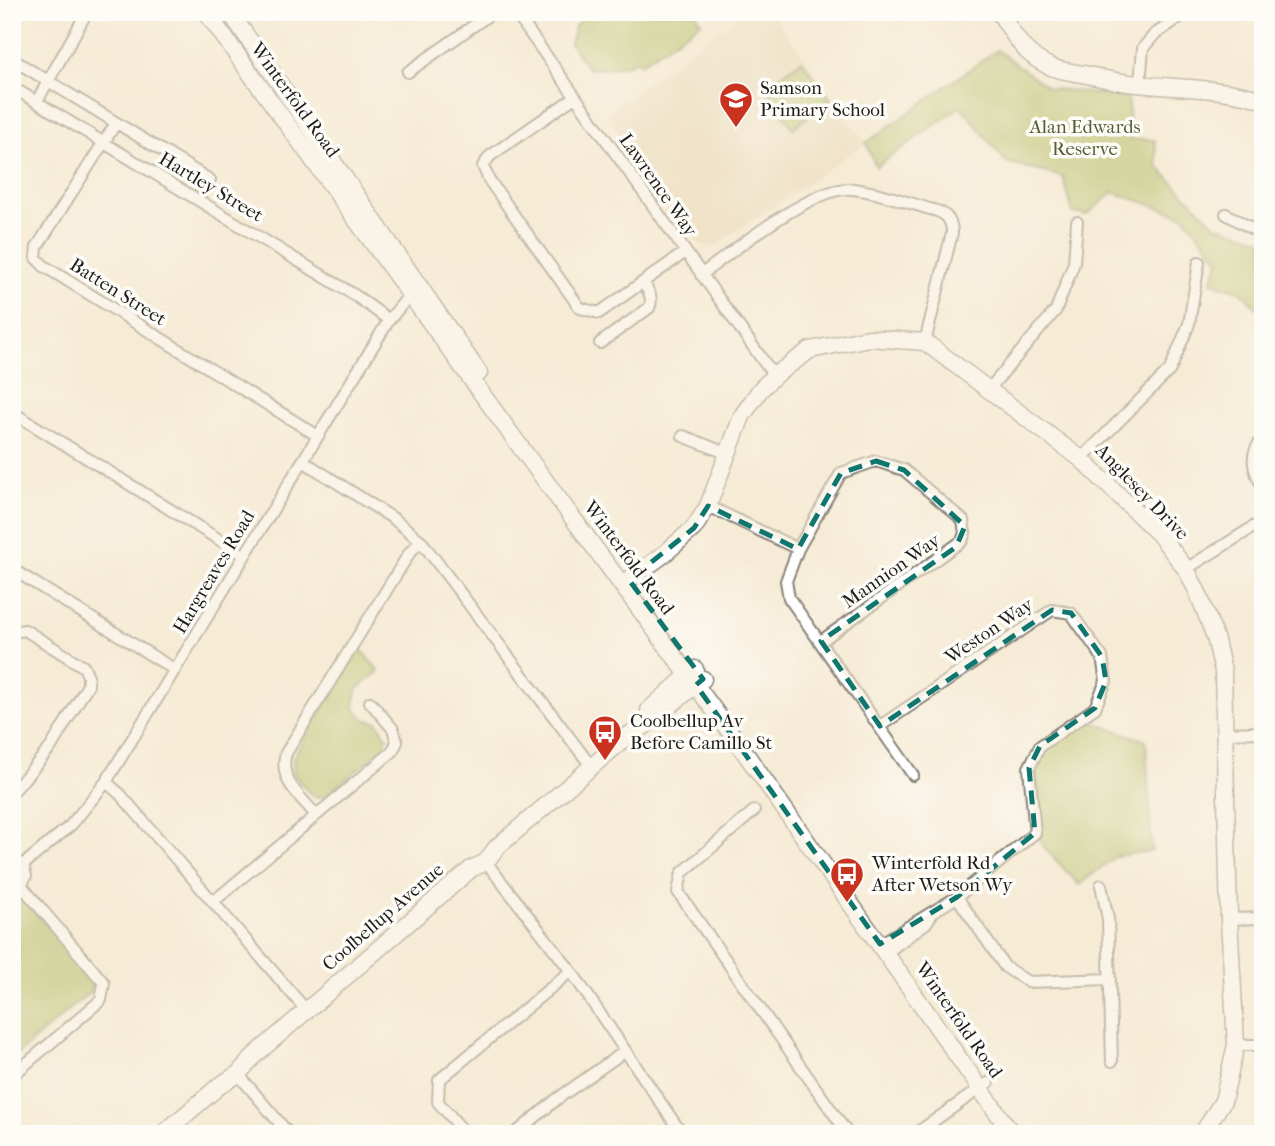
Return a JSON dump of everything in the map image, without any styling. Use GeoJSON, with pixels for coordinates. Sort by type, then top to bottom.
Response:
{"type":"FeatureCollection","features":[{"type":"Feature","properties":{"kind":"street"},"geometry":{"type":"LineString","coordinates":[[37,101],[87,12]]}},
{"type":"Feature","properties":{"kind":"street","name":"Winterfold Road"},"geometry":{"type":"LineString","coordinates":[[206,12],[414,289],[696,677],[984,1086],[1023,1134]]}},
{"type":"Feature","properties":{"kind":"street","name":"Winterfold Road"},"geometry":{"type":"LineString","coordinates":[[230,12],[414,289]]}},
{"type":"Feature","properties":{"kind":"street"},"geometry":{"type":"LineString","coordinates":[[408,72],[493,12]]}},
{"type":"Feature","properties":{"kind":"street","name":"Lawrence Way"},"geometry":{"type":"LineString","coordinates":[[515,12],[774,376]]}},
{"type":"Feature","properties":{"kind":"street"},"geometry":{"type":"LineString","coordinates":[[990,12],[1021,56],[1047,74],[1069,82],[1098,85],[1105,80]]}},
{"type":"Feature","properties":{"kind":"street"},"geometry":{"type":"LineString","coordinates":[[999,12],[1027,51],[1050,67],[1067,73],[1105,80],[1232,92],[1263,100]]}},
{"type":"Feature","properties":{"kind":"street"},"geometry":{"type":"LineString","coordinates":[[1140,83],[1143,48],[1154,35],[1187,12]]}},
{"type":"Feature","properties":{"kind":"street","name":"Hartley Street"},"geometry":{"type":"LineString","coordinates":[[13,61],[210,180]]}},
{"type":"Feature","properties":{"kind":"street","name":"Hartley Street"},"geometry":{"type":"LineString","coordinates":[[12,87],[356,296],[389,320]]}},
{"type":"Feature","properties":{"kind":"street"},"geometry":{"type":"LineString","coordinates":[[575,97],[490,156],[483,166],[487,177],[580,308],[599,313],[684,253]]}},
{"type":"Feature","properties":{"kind":"street","name":"Batten Street"},"geometry":{"type":"LineString","coordinates":[[116,123],[37,247],[36,258],[44,266],[318,436]]}},
{"type":"Feature","properties":{"kind":"street"},"geometry":{"type":"LineString","coordinates":[[623,578],[659,548],[672,545],[694,528],[708,506],[742,416],[760,390],[774,376],[810,350],[869,338],[926,342],[952,233],[950,220],[937,211],[852,189],[836,190],[806,201],[701,275]]}},
{"type":"Feature","properties":{"kind":"street"},"geometry":{"type":"LineString","coordinates":[[1226,214],[1263,235]]}},
{"type":"Feature","properties":{"kind":"street"},"geometry":{"type":"LineString","coordinates":[[990,388],[1056,310],[1074,263],[1077,222]]}},
{"type":"Feature","properties":{"kind":"street"},"geometry":{"type":"LineString","coordinates":[[1081,458],[1170,370],[1189,324],[1199,262]]}},
{"type":"Feature","properties":{"kind":"street"},"geometry":{"type":"LineString","coordinates":[[600,343],[649,308],[651,296],[643,282]]}},
{"type":"Feature","properties":{"kind":"street","name":"Hargreaves Road"},"geometry":{"type":"LineString","coordinates":[[18,862],[71,825],[106,782],[389,320],[414,289]]}},
{"type":"Feature","properties":{"kind":"street","name":"Anglesey Drive"},"geometry":{"type":"LineString","coordinates":[[926,342],[1081,458],[1159,534],[1185,569],[1198,593],[1215,637],[1223,671],[1229,919],[1236,1045],[1223,1101],[1202,1134]]}},
{"type":"Feature","properties":{"kind":"street"},"geometry":{"type":"LineString","coordinates":[[12,412],[244,555]]}},
{"type":"Feature","properties":{"kind":"street"},"geometry":{"type":"LineString","coordinates":[[683,436],[726,453]]}},
{"type":"Feature","properties":{"kind":"street"},"geometry":{"type":"LineString","coordinates":[[1263,439],[1252,458],[1255,474],[1263,486]]}},
{"type":"Feature","properties":{"kind":"street"},"geometry":{"type":"LineString","coordinates":[[303,461],[394,519],[421,541],[591,766]]}},
{"type":"Feature","properties":{"kind":"street","name":"Mannion Way"},"geometry":{"type":"LineString","coordinates":[[821,641],[962,541],[965,526],[958,513],[904,470],[876,461],[841,473],[798,549],[786,581],[789,598],[913,775]]}},
{"type":"Feature","properties":{"kind":"street"},"geometry":{"type":"LineString","coordinates":[[708,506],[798,549]]}},
{"type":"Feature","properties":{"kind":"street"},"geometry":{"type":"LineString","coordinates":[[1185,569],[1263,521]]}},
{"type":"Feature","properties":{"kind":"street"},"geometry":{"type":"LineString","coordinates":[[316,815],[284,775],[286,753],[410,552],[421,541]]}},
{"type":"Feature","properties":{"kind":"street"},"geometry":{"type":"LineString","coordinates":[[12,569],[175,670]]}},
{"type":"Feature","properties":{"kind":"street","name":"Weston Way"},"geometry":{"type":"LineString","coordinates":[[880,726],[1052,610],[1071,613],[1102,657],[1106,681],[1095,708],[1040,746],[1029,768],[1035,833],[957,897],[932,914],[922,916],[886,946]]}},
{"type":"Feature","properties":{"kind":"street"},"geometry":{"type":"LineString","coordinates":[[12,632],[25,630],[84,667],[88,676],[88,685],[51,747],[12,793]]}},
{"type":"Feature","properties":{"kind":"street","name":"Coolbellup Avenue"},"geometry":{"type":"LineString","coordinates":[[163,1134],[219,1086],[238,1074],[255,1055],[471,869],[486,862],[496,848],[630,734],[637,721],[696,677]]}},
{"type":"Feature","properties":{"kind":"street"},"geometry":{"type":"LineString","coordinates":[[214,901],[391,752],[397,742],[393,729],[370,702]]}},
{"type":"Feature","properties":{"kind":"street"},"geometry":{"type":"LineString","coordinates":[[1225,733],[1263,732]]}},
{"type":"Feature","properties":{"kind":"street"},"geometry":{"type":"LineString","coordinates":[[106,782],[120,794],[214,901],[307,1011]]}},
{"type":"Feature","properties":{"kind":"street"},"geometry":{"type":"LineString","coordinates":[[754,811],[682,873],[678,892],[848,1134]]}},
{"type":"Feature","properties":{"kind":"street"},"geometry":{"type":"LineString","coordinates":[[12,1076],[101,1000],[104,983],[16,887],[26,876],[18,862]]}},
{"type":"Feature","properties":{"kind":"street"},"geometry":{"type":"LineString","coordinates":[[486,862],[571,971],[680,1133]]}},
{"type":"Feature","properties":{"kind":"street"},"geometry":{"type":"LineString","coordinates":[[1101,885],[1108,919],[1112,1061]]}},
{"type":"Feature","properties":{"kind":"street"},"geometry":{"type":"LineString","coordinates":[[957,897],[1005,967],[1028,982],[1110,979]]}},
{"type":"Feature","properties":{"kind":"street"},"geometry":{"type":"LineString","coordinates":[[1229,919],[1263,918]]}},
{"type":"Feature","properties":{"kind":"street"},"geometry":{"type":"LineString","coordinates":[[466,1134],[438,1102],[439,1080],[571,971]]}},
{"type":"Feature","properties":{"kind":"street"},"geometry":{"type":"LineString","coordinates":[[1236,1045],[1263,1045]]}},
{"type":"Feature","properties":{"kind":"street"},"geometry":{"type":"LineString","coordinates":[[515,1134],[557,1099],[625,1051]]}},
{"type":"Feature","properties":{"kind":"street"},"geometry":{"type":"LineString","coordinates":[[238,1074],[289,1134]]}},
{"type":"Feature","properties":{"kind":"street"},"geometry":{"type":"LineString","coordinates":[[915,1134],[984,1086]]}},
{"type":"Feature","properties":{"kind":"street","name":"Winterfold Road"},"geometry":{"type":"LineString","coordinates":[[984,1086],[1012,1134]]}},
{"type":"Feature","properties":{"kind":"highlighted area"},"geometry":{"type":"Polygon","coordinates":[[[876,461],[904,470],[965,526],[956,547],[821,641],[880,726],[1052,610],[1071,613],[1102,657],[1106,681],[1095,708],[1040,746],[1029,768],[1035,833],[957,897],[880,944],[696,685],[703,679],[629,580],[694,528],[708,506],[798,549],[841,473],[876,461]]]}},
{"type":"Feature","properties":{"kind":"shaded area","name":"Samson Primary School"},"geometry":{"type":"Polygon","coordinates":[[[744,12],[771,12],[866,143],[714,247],[700,244],[605,114],[744,12]]]}},
{"type":"Feature","properties":{"kind":"green space"},"geometry":{"type":"Polygon","coordinates":[[[588,12],[696,12],[701,23],[640,64],[637,60],[613,68],[588,69],[570,43],[575,26],[588,12]]]}},
{"type":"Feature","properties":{"kind":"green space","name":"Alan Edwards Reserve"},"geometry":{"type":"Polygon","coordinates":[[[997,50],[1049,88],[1128,98],[1130,139],[1155,140],[1158,167],[1215,225],[1263,240],[1263,315],[1242,292],[1211,282],[1219,260],[1184,216],[1113,192],[1087,215],[1073,213],[1063,177],[1006,162],[961,106],[876,167],[866,143],[997,50]]]}},
{"type":"Feature","properties":{"kind":"green space"},"geometry":{"type":"Polygon","coordinates":[[[802,60],[831,99],[793,128],[764,87],[802,60]]]}},
{"type":"Feature","properties":{"kind":"green space"},"geometry":{"type":"Polygon","coordinates":[[[360,648],[379,671],[357,690],[354,707],[364,719],[377,722],[387,737],[385,747],[324,797],[312,796],[294,775],[293,757],[360,648]]]}},
{"type":"Feature","properties":{"kind":"green space"},"geometry":{"type":"Polygon","coordinates":[[[1086,720],[1146,741],[1152,851],[1116,856],[1079,885],[1041,844],[1035,770],[1044,750],[1086,720]]]}},
{"type":"Feature","properties":{"kind":"green space"},"geometry":{"type":"Polygon","coordinates":[[[21,896],[94,978],[90,992],[12,1059],[12,898],[21,896]]]}},
{"type":"Feature","properties":{"kind":"place","name":"Samson Primary School"},"geometry":{"type":"Point","coordinates":[736,129]}},
{"type":"Feature","properties":{"kind":"place","name":"Coolbellup Av Before Camillo St"},"geometry":{"type":"Point","coordinates":[605,762]}},
{"type":"Feature","properties":{"kind":"place","name":"Winterfold Rd After Wetson Wy"},"geometry":{"type":"Point","coordinates":[847,904]}}]}
